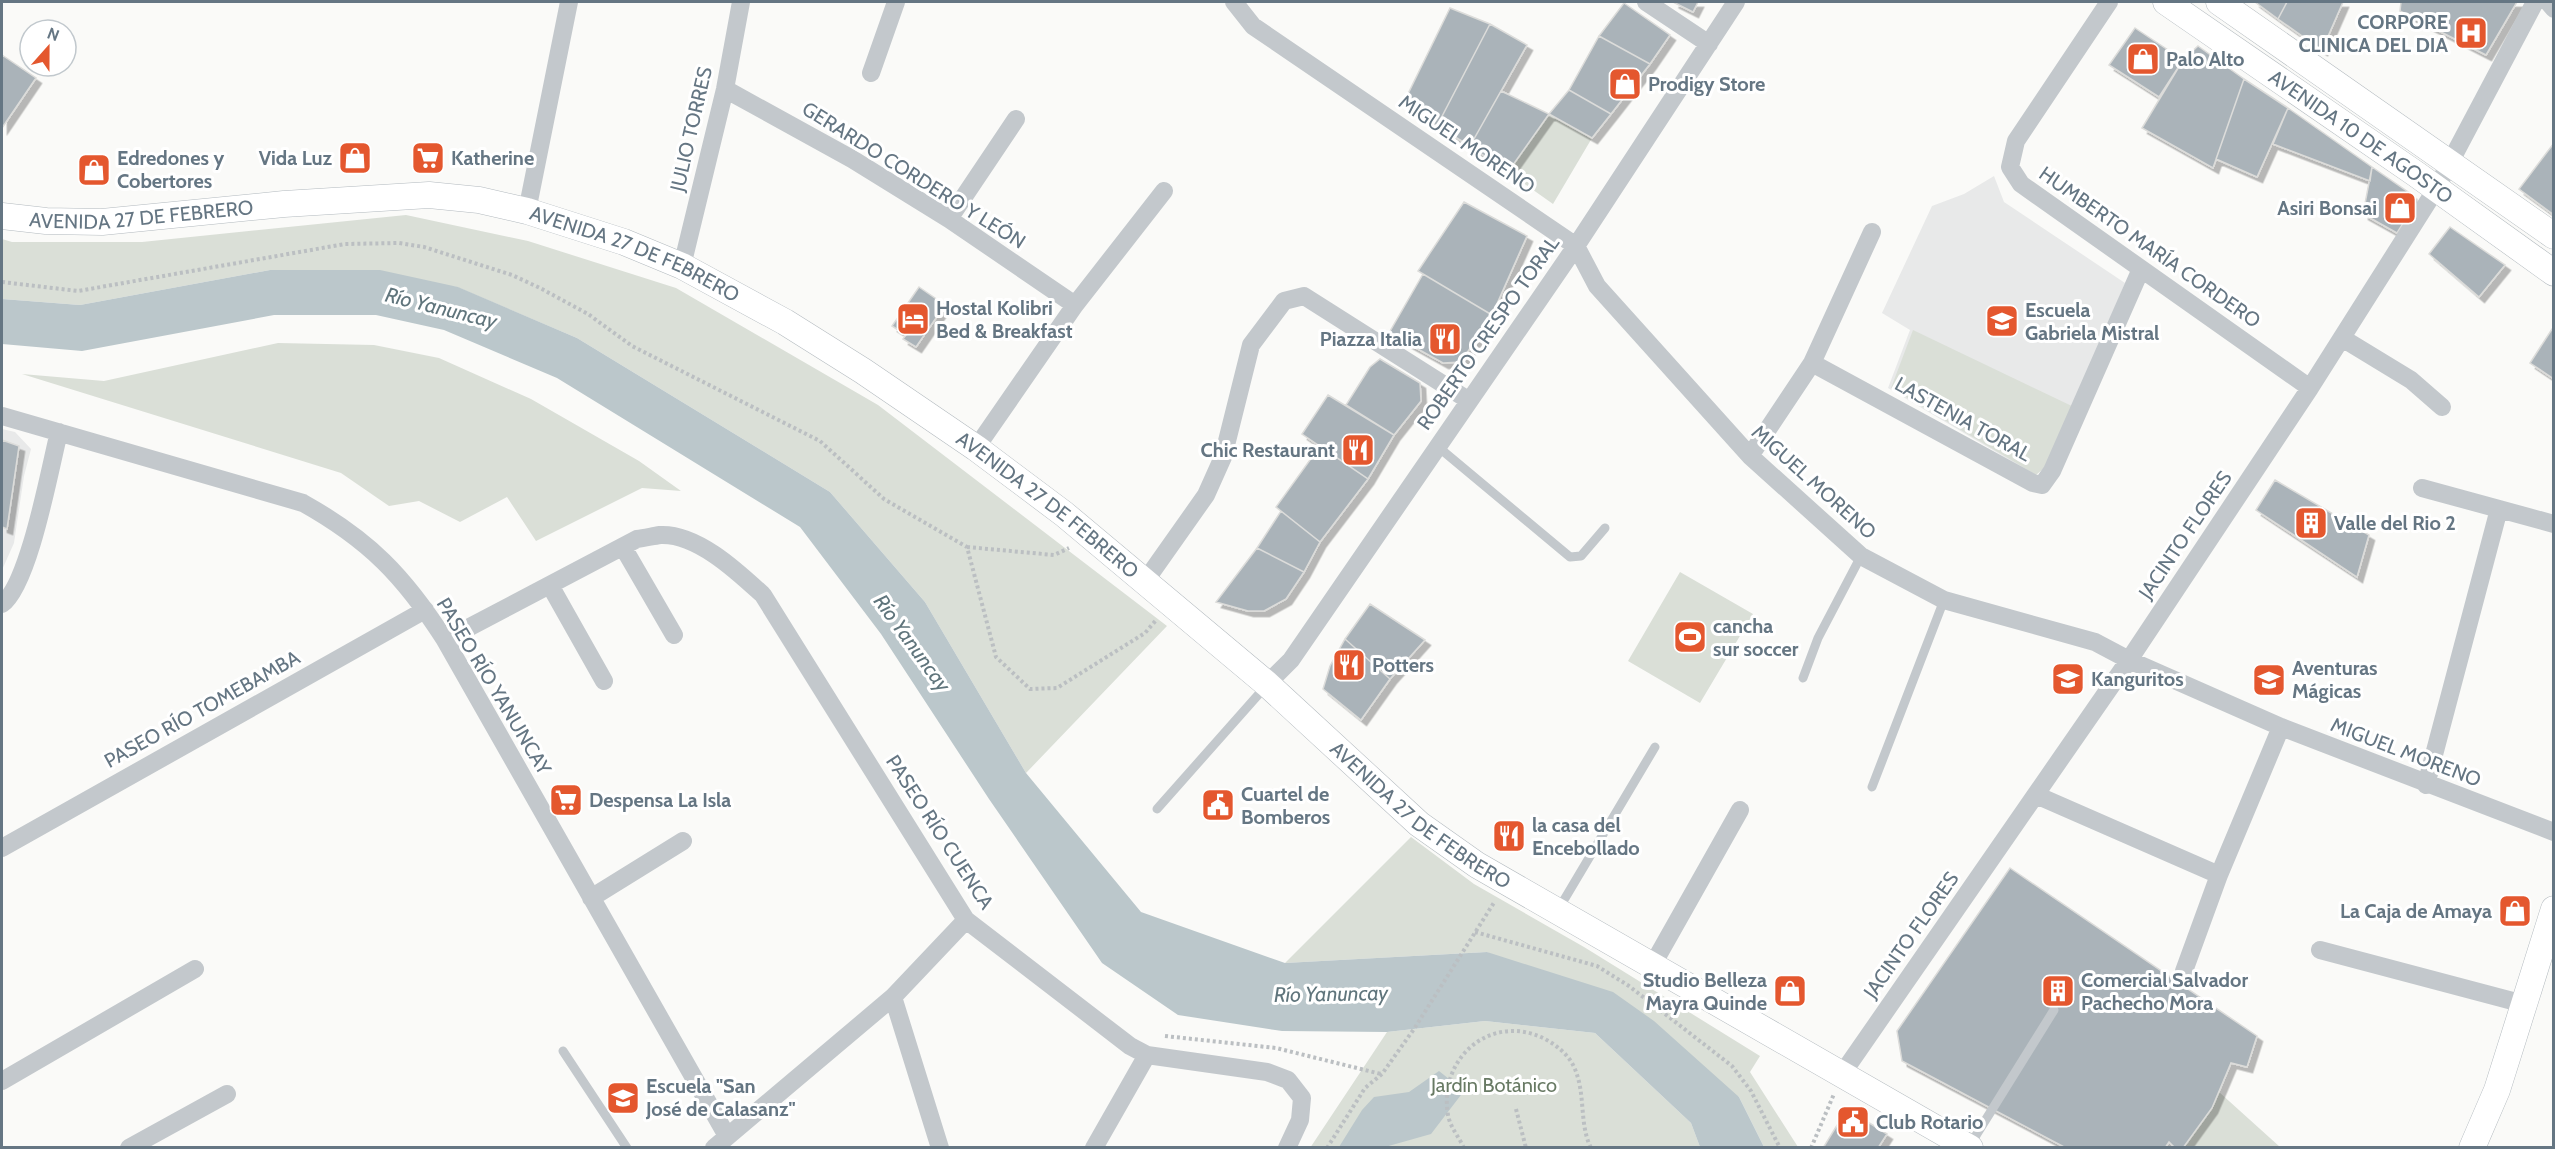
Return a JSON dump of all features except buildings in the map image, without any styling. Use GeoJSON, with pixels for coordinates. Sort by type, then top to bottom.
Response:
{"type":"FeatureCollection","features":[{"type":"Feature","properties":{"kind":"street"},"geometry":{"type":"LineString","coordinates":[[527,211],[569,2]]}},
{"type":"Feature","properties":{"kind":"street","name":"JULIO TORRES"},"geometry":{"type":"LineString","coordinates":[[682,266],[725,89],[741,2]]}},
{"type":"Feature","properties":{"kind":"street"},"geometry":{"type":"LineString","coordinates":[[871,73],[896,2]]}},
{"type":"Feature","properties":{"kind":"street","name":"MIGUEL MORENO"},"geometry":{"type":"LineString","coordinates":[[1234,2],[1253,26],[1576,246],[1597,286],[1750,456],[1861,556],[1944,600],[2095,642],[2129,660],[2281,728],[2553,832]]}},
{"type":"Feature","properties":{"kind":"street"},"geometry":{"type":"LineString","coordinates":[[1646,2],[1709,44]]}},
{"type":"Feature","properties":{"kind":"street","name":"ROBERTO CRESPO TORAL"},"geometry":{"type":"LineString","coordinates":[[1267,684],[1291,660],[1576,246],[1736,2]]}},
{"type":"Feature","properties":{"kind":"street","name":"HUMBERTO MARÍA CORDERO"},"geometry":{"type":"LineString","coordinates":[[2109,2],[2016,141],[2010,167],[2021,184],[2310,388]]}},
{"type":"Feature","properties":{"kind":"street","name":"AVENIDA 10 DE AGOSTO"},"geometry":{"type":"LineString","coordinates":[[2166,2],[2553,273]]}},
{"type":"Feature","properties":{"kind":"street","name":"AVENIDA 10 DE AGOSTO"},"geometry":{"type":"LineString","coordinates":[[2219,2],[2449,160],[2553,236]]}},
{"type":"Feature","properties":{"kind":"street","name":"JACINTO FLORES"},"geometry":{"type":"LineString","coordinates":[[1842,1074],[2129,660],[2310,388],[2436,189],[2449,160],[2535,2]]}},
{"type":"Feature","properties":{"kind":"street"},"geometry":{"type":"LineString","coordinates":[[2548,2],[2553,9]]}},
{"type":"Feature","properties":{"kind":"street","name":"GERARDO CORDERO Y LEÓN"},"geometry":{"type":"LineString","coordinates":[[725,89],[852,159],[949,219],[1075,305]]}},
{"type":"Feature","properties":{"kind":"street"},"geometry":{"type":"LineString","coordinates":[[949,219],[1016,119]]}},
{"type":"Feature","properties":{"kind":"street"},"geometry":{"type":"LineString","coordinates":[[976,448],[1075,305],[1164,191]]}},
{"type":"Feature","properties":{"kind":"street","name":"AVENIDA 27 DE FEBRERO"},"geometry":{"type":"LineString","coordinates":[[2,216],[46,221],[102,222],[273,205],[429,195],[479,200],[527,211],[624,242],[682,266],[785,322],[976,448],[1064,514],[1146,580],[1267,684],[1419,824],[1477,865],[1969,1147]]}},
{"type":"Feature","properties":{"kind":"street"},"geometry":{"type":"LineString","coordinates":[[1750,456],[1812,363],[1872,232]]}},
{"type":"Feature","properties":{"kind":"street","name":"LASTENIA TORAL"},"geometry":{"type":"LineString","coordinates":[[1812,363],[2033,483],[2042,485],[2052,471],[2141,269]]}},
{"type":"Feature","properties":{"kind":"street"},"geometry":{"type":"LineString","coordinates":[[1146,580],[1206,495],[1223,457],[1251,345],[1284,301],[1304,296],[1468,400]]}},
{"type":"Feature","properties":{"kind":"street"},"geometry":{"type":"LineString","coordinates":[[2342,338],[2411,380],[2442,407]]}},
{"type":"Feature","properties":{"kind":"street","name":"PASEO RÍO YANUNCAY"},"geometry":{"type":"LineString","coordinates":[[2,416],[303,503],[340,524],[369,546],[425,610],[445,640],[591,898],[720,1142]]}},
{"type":"Feature","properties":{"kind":"street"},"geometry":{"type":"LineString","coordinates":[[2,604],[17,583],[27,561],[59,432]]}},
{"type":"Feature","properties":{"kind":"street"},"geometry":{"type":"LineString","coordinates":[[2422,488],[2553,524]]}},
{"type":"Feature","properties":{"kind":"street"},"geometry":{"type":"LineString","coordinates":[[2426,785],[2499,510]]}},
{"type":"Feature","properties":{"kind":"street","name":"PASEO RÍO CUENCA"},"geometry":{"type":"LineString","coordinates":[[623,547],[637,539],[662,535],[690,541],[732,566],[763,595],[966,920],[1130,1046],[1147,1055],[1267,1072],[1288,1080],[1302,1098],[1300,1120],[1287,1148]]}},
{"type":"Feature","properties":{"kind":"street"},"geometry":{"type":"LineString","coordinates":[[445,640],[551,587],[623,547],[674,635]]}},
{"type":"Feature","properties":{"kind":"street"},"geometry":{"type":"LineString","coordinates":[[551,587],[604,681]]}},
{"type":"Feature","properties":{"kind":"street","name":"PASEO RÍO TOMEBAMBA"},"geometry":{"type":"LineString","coordinates":[[2,848],[425,610]]}},
{"type":"Feature","properties":{"kind":"street"},"geometry":{"type":"LineString","coordinates":[[2184,971],[2219,875],[2281,728]]}},
{"type":"Feature","properties":{"kind":"street"},"geometry":{"type":"LineString","coordinates":[[2036,795],[2219,875]]}},
{"type":"Feature","properties":{"kind":"street"},"geometry":{"type":"LineString","coordinates":[[1652,966],[1740,810]]}},
{"type":"Feature","properties":{"kind":"street"},"geometry":{"type":"LineString","coordinates":[[591,898],[683,841]]}},
{"type":"Feature","properties":{"kind":"street"},"geometry":{"type":"LineString","coordinates":[[2472,1148],[2497,1090],[2524,1004],[2548,953],[2553,909]]}},
{"type":"Feature","properties":{"kind":"street"},"geometry":{"type":"LineString","coordinates":[[720,1142],[893,997],[966,920]]}},
{"type":"Feature","properties":{"kind":"street"},"geometry":{"type":"LineString","coordinates":[[2320,950],[2524,1004]]}},
{"type":"Feature","properties":{"kind":"street"},"geometry":{"type":"LineString","coordinates":[[2,1081],[195,969]]}},
{"type":"Feature","properties":{"kind":"street"},"geometry":{"type":"LineString","coordinates":[[893,997],[939,1148]]}},
{"type":"Feature","properties":{"kind":"street"},"geometry":{"type":"LineString","coordinates":[[1094,1148],[1147,1055]]}},
{"type":"Feature","properties":{"kind":"street"},"geometry":{"type":"LineString","coordinates":[[129,1148],[227,1094]]}},
{"type":"Feature","properties":{"kind":"lane"},"geometry":{"type":"LineString","coordinates":[[1437,446],[1570,557],[1581,556],[1605,528]]}},
{"type":"Feature","properties":{"kind":"lane"},"geometry":{"type":"LineString","coordinates":[[1803,678],[1818,638],[1861,556]]}},
{"type":"Feature","properties":{"kind":"lane"},"geometry":{"type":"LineString","coordinates":[[1872,787],[1944,600]]}},
{"type":"Feature","properties":{"kind":"lane"},"geometry":{"type":"LineString","coordinates":[[1157,809],[1267,684]]}},
{"type":"Feature","properties":{"kind":"lane"},"geometry":{"type":"LineString","coordinates":[[1556,912],[1655,747]]}},
{"type":"Feature","properties":{"kind":"lane"},"geometry":{"type":"LineString","coordinates":[[1969,1147],[2054,1010]]}},
{"type":"Feature","properties":{"kind":"lane"},"geometry":{"type":"LineString","coordinates":[[563,1051],[627,1148]]}},
{"type":"Feature","properties":{"kind":"path"},"geometry":{"type":"LineString","coordinates":[[2,282],[78,291],[345,244],[399,243],[424,247],[512,275],[540,288],[588,314],[643,351],[820,441],[884,499],[967,547],[1054,555],[1071,548]]}},
{"type":"Feature","properties":{"kind":"path"},"geometry":{"type":"LineString","coordinates":[[967,547],[996,657],[1030,689],[1057,688],[1145,633],[1162,613]]}},
{"type":"Feature","properties":{"kind":"path"},"geometry":{"type":"LineString","coordinates":[[1328,1148],[1365,1088],[1382,1074],[1414,1029],[1507,882]]}},
{"type":"Feature","properties":{"kind":"path"},"geometry":{"type":"LineString","coordinates":[[1475,932],[1597,966],[1629,986],[1732,1066],[1751,1091],[1780,1148]]}},
{"type":"Feature","properties":{"kind":"path"},"geometry":{"type":"LineString","coordinates":[[1464,1148],[1450,1124],[1447,1113],[1449,1079],[1462,1054],[1481,1038],[1505,1031],[1530,1032],[1556,1045],[1572,1063],[1581,1086],[1585,1135],[1592,1148]]}},
{"type":"Feature","properties":{"kind":"path"},"geometry":{"type":"LineString","coordinates":[[1811,1148],[1842,1074]]}},
{"type":"Feature","properties":{"kind":"path"},"geometry":{"type":"LineString","coordinates":[[1516,1108],[1526,1148]]}},
{"type":"Feature","properties":{"kind":"shaded area","name":"Escuela Gabriela Mistral"},"geometry":{"type":"Polygon","coordinates":[[[1994,176],[2004,202],[2125,283],[2073,407],[2033,474],[1888,388],[1910,330],[1882,313],[1932,206],[1964,194],[1994,176]]]}},
{"type":"Feature","properties":{"kind":"shaded area"},"geometry":{"type":"Polygon","coordinates":[[[2,429],[15,432],[31,449],[24,476],[14,543],[2,570],[2,429]]]}},
{"type":"Feature","properties":{"kind":"green space"},"geometry":{"type":"Polygon","coordinates":[[[1549,114],[1592,138],[1553,204],[1508,172],[1549,114]]]}},
{"type":"Feature","properties":{"kind":"green space"},"geometry":{"type":"Polygon","coordinates":[[[406,215],[528,241],[676,288],[878,405],[1167,626],[1026,773],[925,602],[830,492],[577,338],[457,287],[270,270],[80,305],[2,299],[2,239],[12,242],[142,242],[406,215]]]}},
{"type":"Feature","properties":{"kind":"green space"},"geometry":{"type":"Polygon","coordinates":[[[1913,330],[2076,408],[2049,464],[2036,475],[1891,388],[1913,330]]]}},
{"type":"Feature","properties":{"kind":"green space"},"geometry":{"type":"Polygon","coordinates":[[[278,343],[374,345],[439,358],[531,399],[639,461],[681,491],[642,488],[536,541],[507,497],[460,522],[419,501],[389,506],[341,473],[22,374],[104,381],[278,343]]]}},
{"type":"Feature","properties":{"kind":"green space","name":"cancha sur soccer"},"geometry":{"type":"Polygon","coordinates":[[[1680,572],[1753,614],[1700,703],[1628,661],[1680,572]]]}},
{"type":"Feature","properties":{"kind":"green space"},"geometry":{"type":"Polygon","coordinates":[[[1411,837],[1474,884],[1584,947],[1760,1056],[1750,1072],[1798,1147],[1764,1147],[1739,1097],[1487,952],[1285,963],[1411,837]]]}},
{"type":"Feature","properties":{"kind":"green space","name":"Jardín Botánico"},"geometry":{"type":"Polygon","coordinates":[[[1485,1021],[1595,1033],[1691,1123],[1700,1147],[1310,1148],[1387,1032],[1485,1021]]]}},
{"type":"Feature","properties":{"kind":"green space"},"geometry":{"type":"Polygon","coordinates":[[[2219,1092],[2280,1147],[2183,1148],[2212,1108],[2219,1092]]]}},
{"type":"Feature","properties":{"kind":"water","name":"Río Yanuncay"},"geometry":{"type":"Polygon","coordinates":[[[270,270],[380,270],[458,287],[577,338],[830,492],[925,602],[1026,773],[1141,912],[1285,963],[1487,952],[1613,992],[1654,1021],[1739,1097],[1764,1147],[1700,1147],[1691,1123],[1595,1033],[1485,1021],[1387,1032],[1282,1031],[1178,1015],[1102,963],[989,799],[881,634],[800,527],[557,378],[444,330],[376,315],[274,315],[82,351],[2,344],[2,299],[80,305],[270,270]]]}},
{"type":"Feature","properties":{"kind":"water"},"geometry":{"type":"Polygon","coordinates":[[[1439,1071],[1464,1091],[1431,1134],[1385,1147],[1339,1147],[1362,1110],[1374,1097],[1409,1092],[1439,1071]]]}},
{"type":"Feature","properties":{"kind":"place","name":"CORPORE CLINICA DEL DIA"},"geometry":{"type":"Point","coordinates":[2471,33]}},
{"type":"Feature","properties":{"kind":"place","name":"Palo Alto"},"geometry":{"type":"Point","coordinates":[2143,59]}},
{"type":"Feature","properties":{"kind":"place","name":"Prodigy Store"},"geometry":{"type":"Point","coordinates":[1625,84]}},
{"type":"Feature","properties":{"kind":"place","name":"Vida Luz"},"geometry":{"type":"Point","coordinates":[355,158]}},
{"type":"Feature","properties":{"kind":"place","name":"Katherine"},"geometry":{"type":"Point","coordinates":[428,158]}},
{"type":"Feature","properties":{"kind":"place","name":"Edredones y Cobertores"},"geometry":{"type":"Point","coordinates":[94,170]}},
{"type":"Feature","properties":{"kind":"place","name":"Asiri Bonsai"},"geometry":{"type":"Point","coordinates":[2400,208]}},
{"type":"Feature","properties":{"kind":"place","name":"Hostal Kolibri Bed & Breakfast"},"geometry":{"type":"Point","coordinates":[913,319]}},
{"type":"Feature","properties":{"kind":"place","name":"Escuela Gabriela Mistral"},"geometry":{"type":"Point","coordinates":[2002,321]}},
{"type":"Feature","properties":{"kind":"place","name":"Piazza Italia"},"geometry":{"type":"Point","coordinates":[1445,339]}},
{"type":"Feature","properties":{"kind":"place","name":"Chic Restaurant"},"geometry":{"type":"Point","coordinates":[1358,450]}},
{"type":"Feature","properties":{"kind":"place","name":"Valle del Rio 2"},"geometry":{"type":"Point","coordinates":[2311,523]}},
{"type":"Feature","properties":{"kind":"place","name":"cancha sur soccer"},"geometry":{"type":"Point","coordinates":[1690,637]}},
{"type":"Feature","properties":{"kind":"place","name":"Potters"},"geometry":{"type":"Point","coordinates":[1349,665]}},
{"type":"Feature","properties":{"kind":"place","name":"Kanguritos"},"geometry":{"type":"Point","coordinates":[2068,679]}},
{"type":"Feature","properties":{"kind":"place","name":"Aventuras Mágicas"},"geometry":{"type":"Point","coordinates":[2269,680]}},
{"type":"Feature","properties":{"kind":"place","name":"Despensa La Isla"},"geometry":{"type":"Point","coordinates":[566,800]}},
{"type":"Feature","properties":{"kind":"place","name":"Cuartel de Bomberos"},"geometry":{"type":"Point","coordinates":[1218,805]}},
{"type":"Feature","properties":{"kind":"place","name":"la casa del Encebollado"},"geometry":{"type":"Point","coordinates":[1509,836]}},
{"type":"Feature","properties":{"kind":"place","name":"La Caja de Amaya"},"geometry":{"type":"Point","coordinates":[2515,911]}},
{"type":"Feature","properties":{"kind":"place","name":"Studio Belleza Mayra Quinde"},"geometry":{"type":"Point","coordinates":[1790,991]}},
{"type":"Feature","properties":{"kind":"place","name":"Comercial Salvador Pachecho Mora"},"geometry":{"type":"Point","coordinates":[2058,991]}},
{"type":"Feature","properties":{"kind":"place","name":"Escuela \"San José de Calasanz\""},"geometry":{"type":"Point","coordinates":[623,1098]}},
{"type":"Feature","properties":{"kind":"place","name":"Club Rotario"},"geometry":{"type":"Point","coordinates":[1853,1122]}}]}
